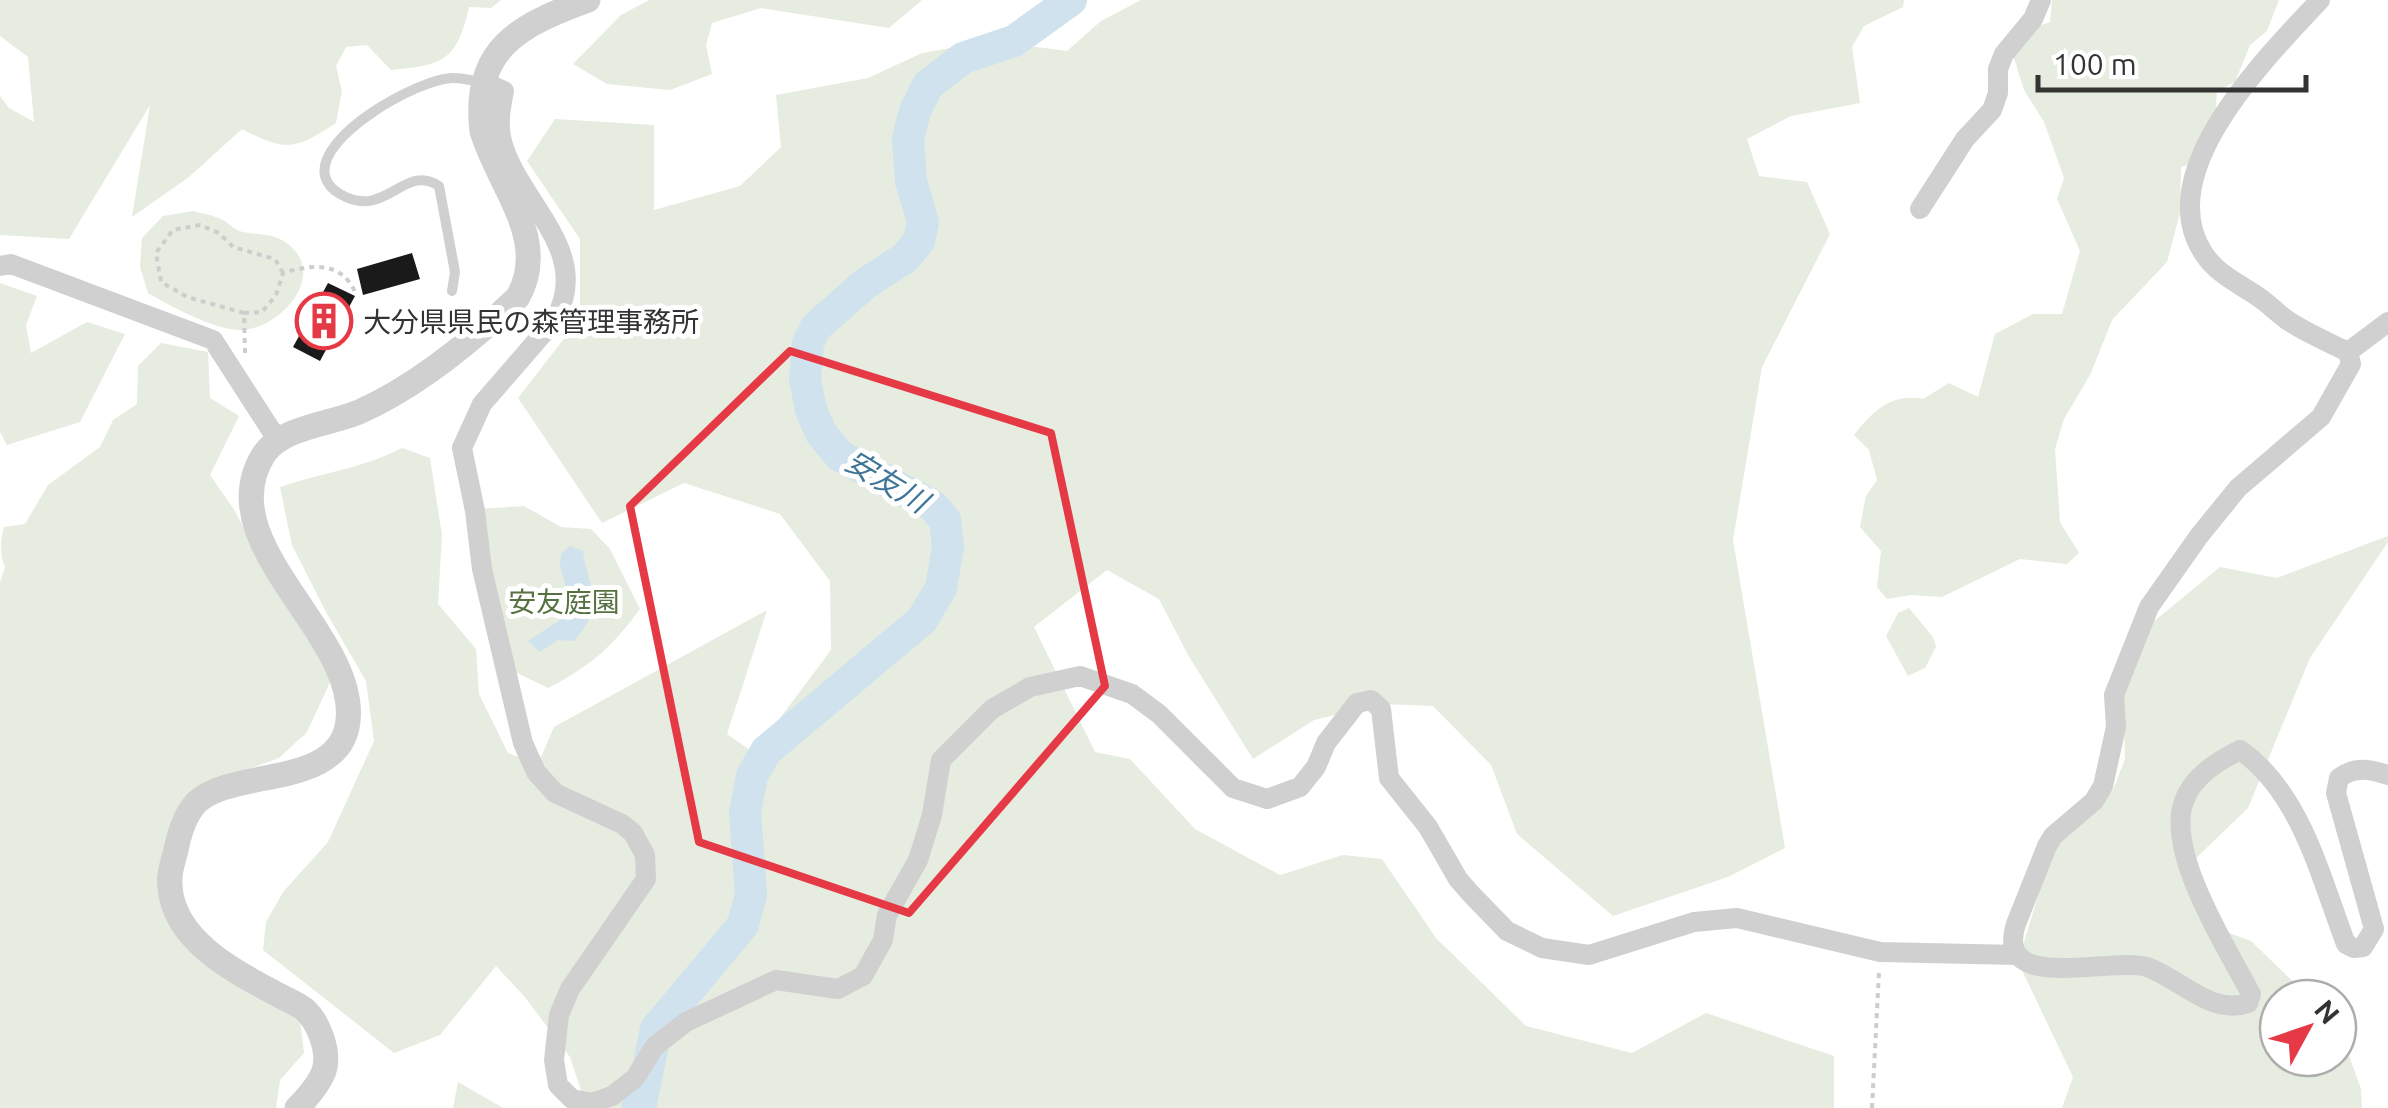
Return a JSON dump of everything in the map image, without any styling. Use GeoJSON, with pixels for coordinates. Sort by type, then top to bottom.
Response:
{"type":"FeatureCollection","features":[{"type":"Feature","properties":{"kind":"street"},"geometry":{"type":"LineString","coordinates":[[297,1108],[324,1070],[324,1039],[305,1010],[226,966],[199,943],[172,904],[169,882],[178,843],[189,812],[198,800],[310,767],[335,750],[348,724],[345,681],[258,531],[250,498],[256,468],[267,449],[282,438],[341,420],[385,398],[454,352],[518,297],[531,263],[528,241],[482,131],[480,112],[486,68],[505,44],[551,7],[588,0]]}},
{"type":"Feature","properties":{"kind":"street"},"geometry":{"type":"LineString","coordinates":[[1920,209],[1964,139],[1992,110],[2004,54],[2033,19],[2040,0]]}},
{"type":"Feature","properties":{"kind":"street"},"geometry":{"type":"LineString","coordinates":[[2017,955],[2012,937],[2052,836],[2094,801],[2103,786],[2116,728],[2114,696],[2149,607],[2238,488],[2321,417],[2352,364],[2348,352],[2302,330],[2215,267],[2198,244],[2190,219],[2198,164],[2224,116],[2262,63],[2320,0]]}},
{"type":"Feature","properties":{"kind":"street"},"geometry":{"type":"LineString","coordinates":[[483,82],[504,90],[500,118],[507,156],[553,233],[564,266],[566,290],[554,321],[482,404],[462,448],[482,570],[515,713],[536,772],[555,793],[634,833],[645,854],[646,879],[570,989],[560,1016],[554,1060],[558,1086],[572,1099],[592,1104],[612,1096],[636,1078],[655,1046],[686,1022],[776,980],[838,989],[863,976],[883,940],[887,914],[918,860],[932,815],[941,760],[992,709],[1030,687],[1080,676],[1132,694],[1159,714],[1233,788],[1266,798],[1300,787],[1316,766],[1326,743],[1358,703],[1370,700],[1382,709],[1390,778],[1428,827],[1458,879],[1507,930],[1542,948],[1588,955],[1694,922],[1738,918],[1880,952],[2017,955],[2044,969],[2117,964],[2147,968],[2226,1006],[2248,1002],[2251,994],[2196,889],[2179,829],[2184,799],[2210,765],[2240,750],[2254,760],[2284,796],[2298,823],[2346,944],[2363,947],[2374,929],[2336,792],[2338,778],[2369,769],[2388,775]]}},
{"type":"Feature","properties":{"kind":"street"},"geometry":{"type":"LineString","coordinates":[[0,266],[12,264],[213,340],[271,430],[282,438]]}},
{"type":"Feature","properties":{"kind":"street"},"geometry":{"type":"LineString","coordinates":[[2348,352],[2388,322]]}},
{"type":"Feature","properties":{"kind":"lane"},"geometry":{"type":"LineString","coordinates":[[452,291],[455,272],[438,186],[428,179],[417,180],[365,204],[333,189],[326,178],[325,161],[346,132],[397,97],[449,78],[483,82]]}},
{"type":"Feature","properties":{"kind":"path"},"geometry":{"type":"LineString","coordinates":[[200,226],[220,233],[233,247],[275,259],[283,273],[276,295],[262,312],[244,313],[187,297],[161,282],[156,253],[173,230],[200,226]]}},
{"type":"Feature","properties":{"kind":"path"},"geometry":{"type":"LineString","coordinates":[[283,273],[303,267],[330,267],[352,284],[356,294]]}},
{"type":"Feature","properties":{"kind":"path"},"geometry":{"type":"LineString","coordinates":[[242,330],[244,313]]}},
{"type":"Feature","properties":{"kind":"path"},"geometry":{"type":"LineString","coordinates":[[1872,1108],[1880,952]]}},
{"type":"Feature","properties":{"kind":"highlighted area"},"geometry":{"type":"Polygon","coordinates":[[[790,351],[1051,433],[1105,686],[909,913],[699,842],[630,506],[790,351]]]}},
{"type":"Feature","properties":{"kind":"green space"},"geometry":{"type":"Polygon","coordinates":[[[0,0],[501,0],[491,8],[469,7],[453,49],[424,66],[391,70],[367,45],[346,47],[336,66],[342,91],[336,123],[310,139],[290,145],[270,142],[242,129],[189,177],[132,217],[150,105],[69,239],[0,235],[0,96],[9,108],[34,122],[28,57],[0,36],[0,0]]]}},
{"type":"Feature","properties":{"kind":"green space"},"geometry":{"type":"Polygon","coordinates":[[[649,0],[922,0],[889,28],[761,8],[712,23],[706,45],[712,74],[670,90],[607,84],[573,64],[621,15],[649,0]]]}},
{"type":"Feature","properties":{"kind":"green space"},"geometry":{"type":"Polygon","coordinates":[[[1141,0],[1904,0],[1903,7],[1864,26],[1852,47],[1860,103],[1791,116],[1747,139],[1759,176],[1807,182],[1830,234],[1762,367],[1733,540],[1785,848],[1728,877],[1613,916],[1517,834],[1491,765],[1433,706],[1382,704],[1314,720],[1253,759],[1188,655],[1159,599],[1107,570],[1034,627],[1095,752],[1130,759],[1195,829],[1280,875],[1343,855],[1382,859],[1436,938],[1526,1026],[1632,1053],[1706,1013],[1834,1056],[1834,1108],[587,1108],[570,1057],[496,966],[440,1035],[394,1053],[263,950],[266,922],[283,892],[328,842],[374,741],[366,681],[292,545],[280,487],[402,448],[430,458],[442,535],[438,604],[476,649],[479,694],[508,753],[538,764],[554,727],[767,610],[727,734],[754,753],[831,650],[830,581],[780,514],[684,483],[602,523],[518,398],[580,318],[580,239],[527,161],[555,119],[654,125],[654,210],[740,186],[781,147],[776,95],[868,78],[922,53],[992,41],[1067,51],[1101,21],[1141,0]]]}},
{"type":"Feature","properties":{"kind":"green space"},"geometry":{"type":"Polygon","coordinates":[[[2052,0],[2279,0],[2267,31],[2250,45],[2235,82],[2217,91],[2213,155],[2181,167],[2180,213],[2167,262],[2112,320],[2090,375],[2064,419],[2055,449],[2060,522],[2079,553],[2067,564],[2020,559],[1942,597],[1911,595],[1887,599],[1877,587],[1881,551],[1860,527],[1866,496],[1877,480],[1869,450],[1854,435],[1868,418],[1892,401],[1923,399],[1949,383],[1978,397],[1995,334],[2033,314],[2062,314],[2080,251],[2057,199],[2064,178],[2044,122],[2024,90],[2013,55],[2036,27],[2050,22],[2052,0]]]}},
{"type":"Feature","properties":{"kind":"green space"},"geometry":{"type":"Polygon","coordinates":[[[193,211],[220,218],[240,231],[272,236],[288,244],[299,257],[303,270],[295,298],[284,310],[257,327],[231,329],[194,317],[148,293],[140,267],[142,238],[163,216],[193,211]]]}},
{"type":"Feature","properties":{"kind":"green space"},"geometry":{"type":"Polygon","coordinates":[[[0,283],[37,296],[26,325],[31,353],[87,322],[125,334],[80,422],[7,445],[0,432],[0,283]]]}},
{"type":"Feature","properties":{"kind":"green space"},"geometry":{"type":"Polygon","coordinates":[[[161,343],[208,352],[210,398],[239,416],[210,475],[332,678],[307,732],[279,758],[224,778],[181,839],[183,894],[176,927],[300,1020],[304,1053],[280,1080],[276,1108],[0,1108],[3,531],[4,527],[25,524],[48,485],[100,447],[113,420],[137,404],[138,366],[161,343]]]}},
{"type":"Feature","properties":{"kind":"green space","name":"安友庭園"},"geometry":{"type":"Polygon","coordinates":[[[524,506],[561,527],[591,529],[610,549],[640,609],[599,655],[548,688],[511,670],[479,509],[524,506]]]}},
{"type":"Feature","properties":{"kind":"green space"},"geometry":{"type":"Polygon","coordinates":[[[2388,536],[2388,542],[2310,658],[2248,808],[2193,861],[2221,930],[2251,941],[2289,978],[2258,978],[2258,1078],[2357,1078],[2362,1108],[2062,1108],[2073,1077],[2018,962],[2047,866],[2062,836],[2096,810],[2113,790],[2125,759],[2123,699],[2147,627],[2220,567],[2277,578],[2388,536]]]}},
{"type":"Feature","properties":{"kind":"green space"},"geometry":{"type":"Polygon","coordinates":[[[1909,608],[1933,637],[1936,647],[1925,668],[1908,676],[1886,636],[1898,613],[1909,608]]]}},
{"type":"Feature","properties":{"kind":"green space"},"geometry":{"type":"Polygon","coordinates":[[[458,1082],[503,1108],[453,1108],[458,1082]]]}},
{"type":"Feature","properties":{"kind":"water"},"geometry":{"type":"Polygon","coordinates":[[[570,546],[583,551],[593,608],[574,641],[558,640],[540,652],[528,641],[565,617],[571,604],[560,567],[561,554],[570,546]]]}},
{"type":"Feature","properties":{"kind":"building"},"geometry":{"type":"Polygon","coordinates":[[[412,253],[420,279],[363,295],[357,269],[412,253]]]}},
{"type":"Feature","properties":{"kind":"building","name":"大分県県民の森管理事務所"},"geometry":{"type":"Polygon","coordinates":[[[328,283],[355,296],[320,361],[293,347],[328,283]]]}},
{"type":"Feature","properties":{"kind":"waterway","name":"安友川"},"geometry":{"type":"LineString","coordinates":[[637,1108],[656,1029],[743,925],[751,894],[745,812],[752,776],[766,751],[922,620],[941,588],[948,547],[945,520],[933,506],[840,456],[821,433],[811,410],[805,379],[808,343],[816,327],[866,283],[905,258],[919,241],[923,222],[911,182],[908,139],[915,111],[928,85],[963,58],[1014,41],[1071,0]]}},
{"type":"Feature","properties":{"kind":"place","name":"大分県県民の森管理事務所"},"geometry":{"type":"Point","coordinates":[324,321]}}]}
